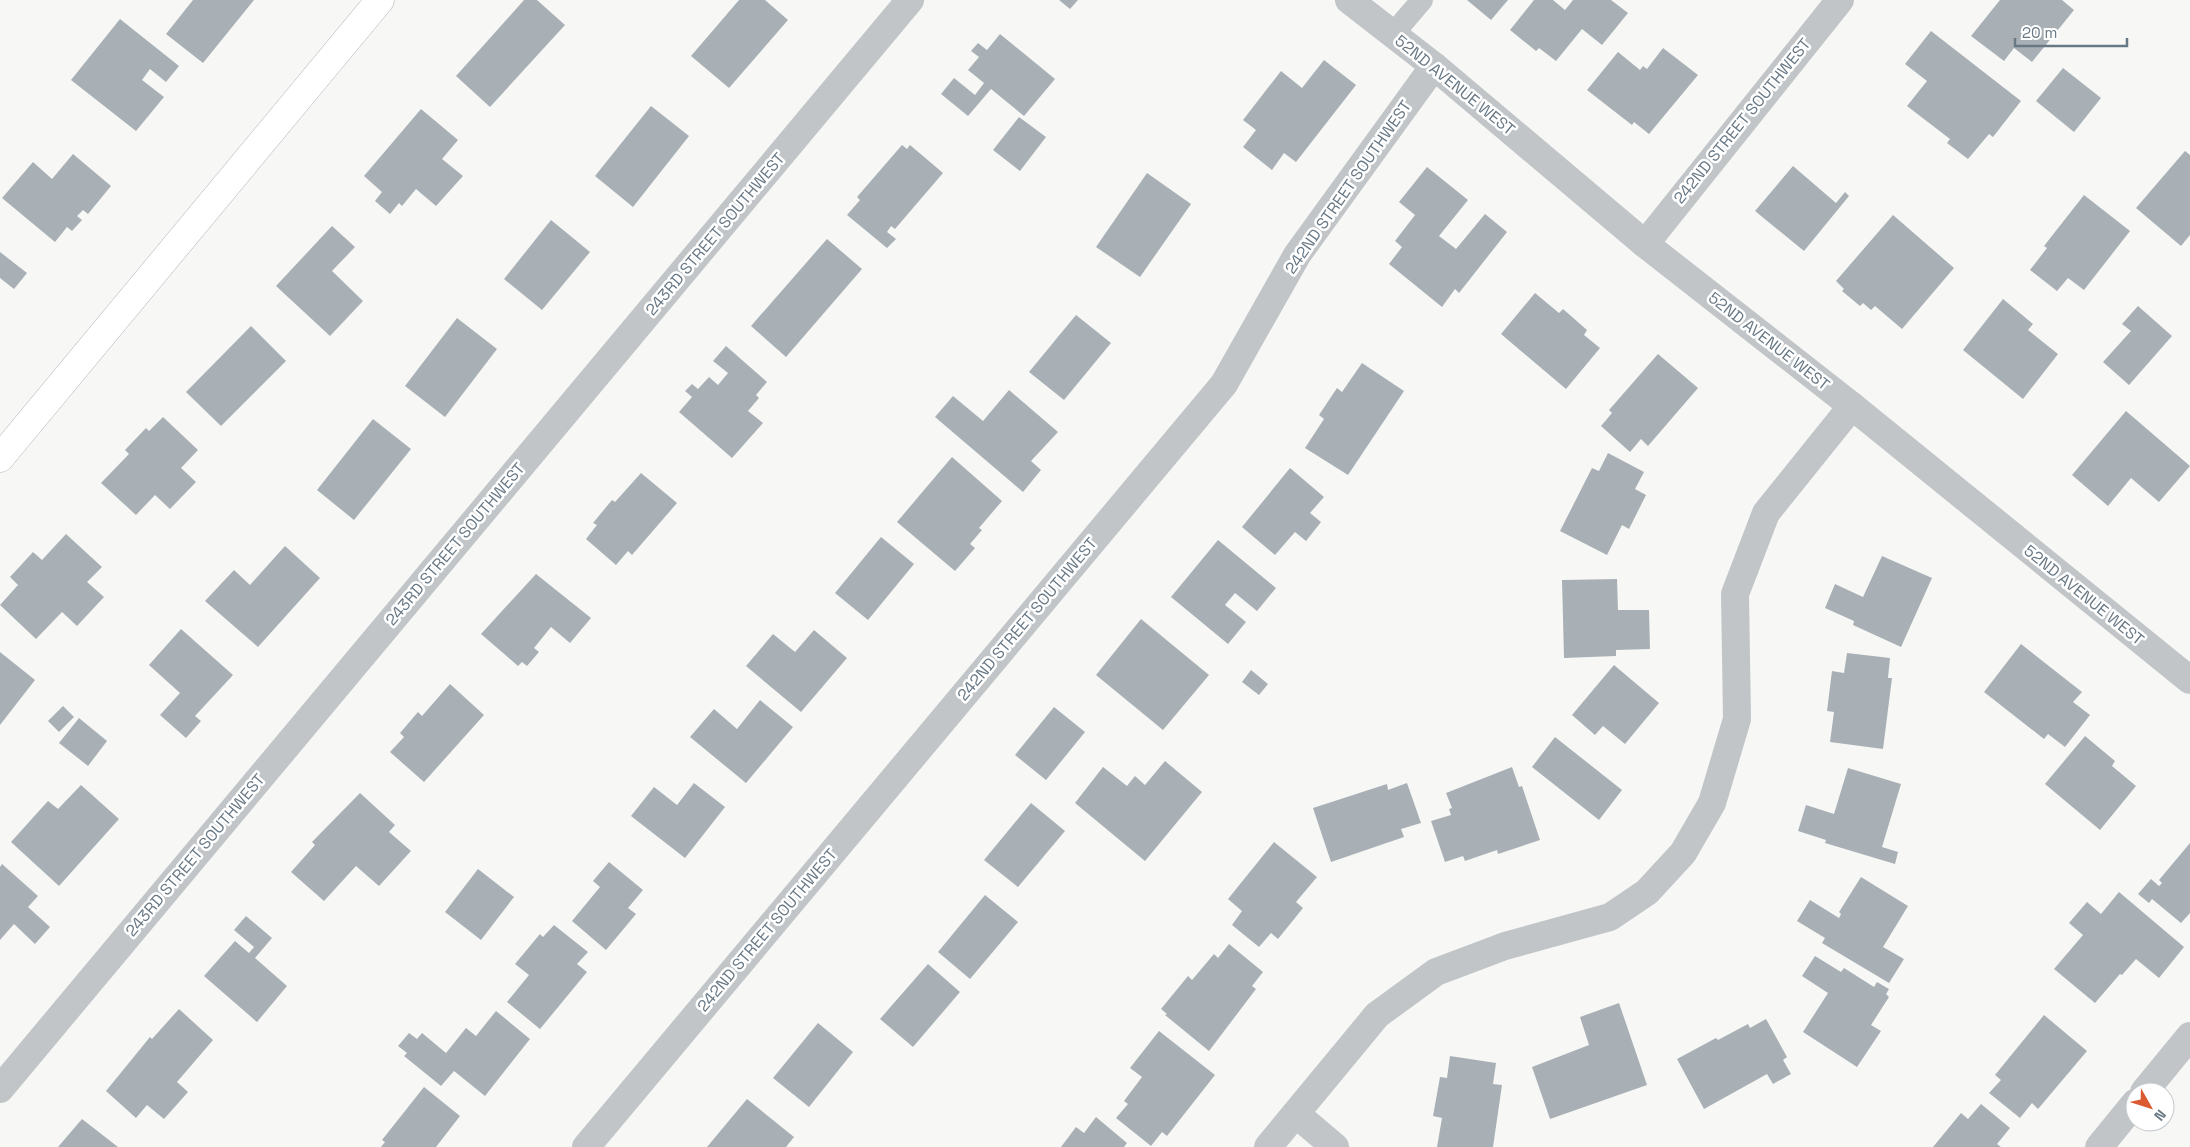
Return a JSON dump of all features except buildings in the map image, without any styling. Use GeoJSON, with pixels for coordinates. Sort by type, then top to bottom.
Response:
{"type":"FeatureCollection","features":[{"type":"Feature","properties":{"kind":"main road"},"geometry":{"type":"LineString","coordinates":[[0,458],[380,0]]}},
{"type":"Feature","properties":{"kind":"street","name":"243RD STREET SOUTHWEST"},"geometry":{"type":"LineString","coordinates":[[0,1089],[910,0]]}},
{"type":"Feature","properties":{"kind":"street","name":"52ND AVENUE WEST"},"geometry":{"type":"LineString","coordinates":[[1349,0],[1434,66],[1644,244],[1852,406],[2190,680]]}},
{"type":"Feature","properties":{"kind":"street","name":"242ND STREET SOUTHWEST"},"geometry":{"type":"LineString","coordinates":[[1644,244],[1840,0]]}},
{"type":"Feature","properties":{"kind":"street","name":"242ND STREET SOUTHWEST"},"geometry":{"type":"LineString","coordinates":[[586,1147],[1224,384],[1297,255],[1434,66]]}},
{"type":"Feature","properties":{"kind":"street"},"geometry":{"type":"LineString","coordinates":[[1268,1147],[1376,1015],[1436,972],[1505,946],[1610,917],[1647,892],[1683,853],[1712,803],[1737,720],[1735,594],[1766,513],[1852,406]]}},
{"type":"Feature","properties":{"kind":"street"},"geometry":{"type":"LineString","coordinates":[[2152,1082],[2190,1036]]}},
{"type":"Feature","properties":{"kind":"street"},"geometry":{"type":"LineString","coordinates":[[1296,1114],[1335,1147]]}},
{"type":"Feature","properties":{"kind":"street"},"geometry":{"type":"LineString","coordinates":[[2100,1147],[2125,1116]]}},
{"type":"Feature","properties":{"kind":"lane"},"geometry":{"type":"LineString","coordinates":[[1393,34],[1422,0]]}}]}
